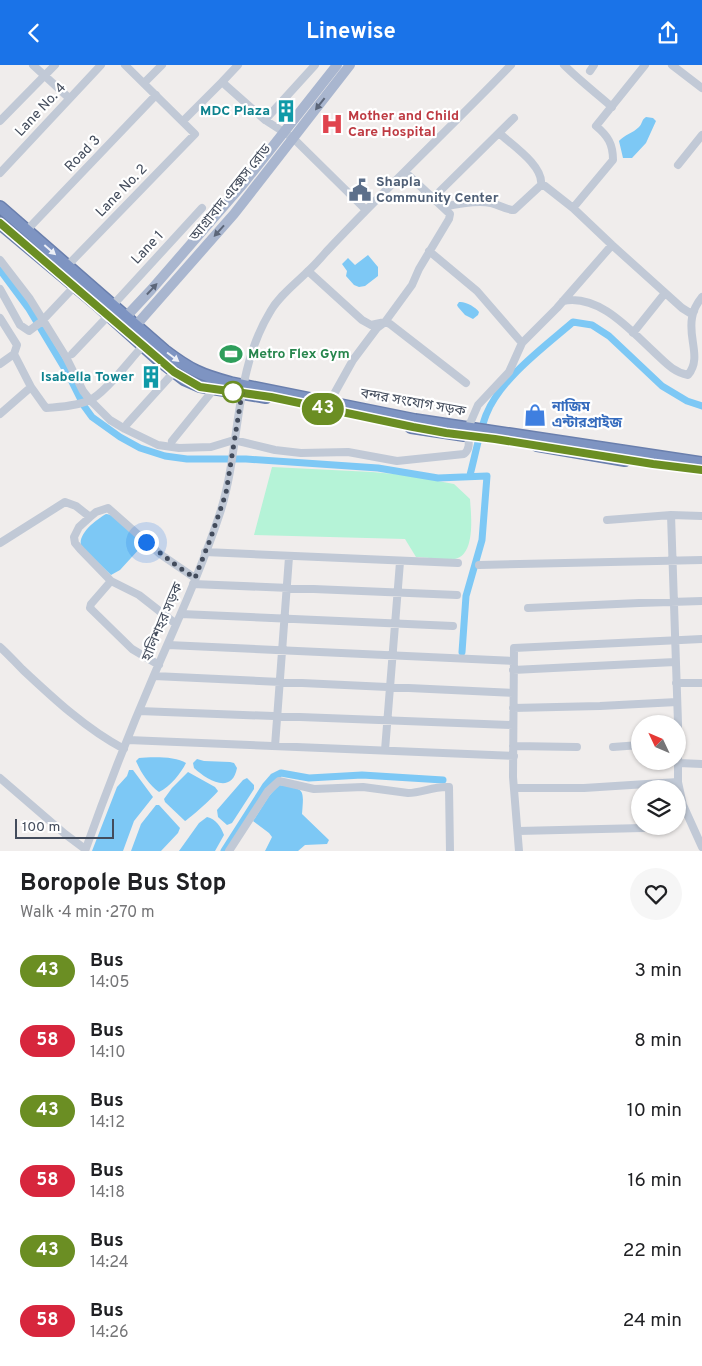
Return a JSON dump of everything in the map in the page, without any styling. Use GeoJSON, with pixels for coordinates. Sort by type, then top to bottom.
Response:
{"type":"FeatureCollection","features":[{"type":"Feature","properties":{"kind":"highway","name":"বন্দর সংযোগ সড়ক"},"geometry":{"type":"LineString","coordinates":[[0,207],[68,265],[132,330],[143,346],[174,372],[200,387],[243,389],[329,403],[469,432]]}},
{"type":"Feature","properties":{"kind":"highway","name":"বন্দর সংযোগ সড়ক"},"geometry":{"type":"LineString","coordinates":[[0,223],[75,286],[111,310]]}},
{"type":"Feature","properties":{"kind":"highway","name":"বন্দর সংযোগ সড়ক"},"geometry":{"type":"LineString","coordinates":[[132,330],[190,369],[204,376],[231,383],[243,389],[413,427],[496,435],[702,463]]}},
{"type":"Feature","properties":{"kind":"highway","name":"বন্দর সংযোগ সড়ক"},"geometry":{"type":"LineString","coordinates":[[496,435],[653,464],[702,470]]}},
{"type":"Feature","properties":{"kind":"main road"},"geometry":{"type":"LineString","coordinates":[[122,320],[151,290],[214,217],[338,65]]}},
{"type":"Feature","properties":{"kind":"main road","name":"আগ্রাবাদ এক্সেস রোড"},"geometry":{"type":"LineString","coordinates":[[132,330],[234,214],[350,65]]}},
{"type":"Feature","properties":{"kind":"street"},"geometry":{"type":"LineString","coordinates":[[33,65],[69,98]]}},
{"type":"Feature","properties":{"kind":"street"},"geometry":{"type":"LineString","coordinates":[[0,121],[55,65]]}},
{"type":"Feature","properties":{"kind":"street","name":"Lane No. 4"},"geometry":{"type":"LineString","coordinates":[[0,173],[101,65]]}},
{"type":"Feature","properties":{"kind":"street"},"geometry":{"type":"LineString","coordinates":[[125,65],[183,121],[238,65]]}},
{"type":"Feature","properties":{"kind":"street"},"geometry":{"type":"LineString","coordinates":[[144,83],[162,65]]}},
{"type":"Feature","properties":{"kind":"street"},"geometry":{"type":"LineString","coordinates":[[265,120],[315,65]]}},
{"type":"Feature","properties":{"kind":"street","name":"হালিশহর সড়ক"},"geometry":{"type":"LineString","coordinates":[[85,850],[139,711],[181,614],[226,493],[248,368],[261,329],[270,312],[289,288],[511,65]]}},
{"type":"Feature","properties":{"kind":"street"},"geometry":{"type":"LineString","coordinates":[[564,65],[612,107]]}},
{"type":"Feature","properties":{"kind":"street"},"geometry":{"type":"LineString","coordinates":[[573,207],[613,160],[612,146],[609,139],[596,126],[645,65]]}},
{"type":"Feature","properties":{"kind":"street"},"geometry":{"type":"LineString","coordinates":[[672,65],[702,88]]}},
{"type":"Feature","properties":{"kind":"street"},"geometry":{"type":"LineString","coordinates":[[222,82],[265,120],[294,138],[366,210]]}},
{"type":"Feature","properties":{"kind":"street","name":"Road 3"},"geometry":{"type":"LineString","coordinates":[[27,230],[156,95]]}},
{"type":"Feature","properties":{"kind":"street"},"geometry":{"type":"LineString","coordinates":[[433,198],[514,118]]}},
{"type":"Feature","properties":{"kind":"street","name":"Lane No. 2"},"geometry":{"type":"LineString","coordinates":[[68,265],[195,135],[195,132],[183,121]]}},
{"type":"Feature","properties":{"kind":"street"},"geometry":{"type":"LineString","coordinates":[[443,207],[485,202],[514,210],[541,185],[542,180],[536,167],[499,133]]}},
{"type":"Feature","properties":{"kind":"street"},"geometry":{"type":"LineString","coordinates":[[678,165],[702,135]]}},
{"type":"Feature","properties":{"kind":"street"},"geometry":{"type":"LineString","coordinates":[[329,403],[353,360],[377,328],[385,322],[412,285],[429,251],[449,219],[450,214],[405,172]]}},
{"type":"Feature","properties":{"kind":"street"},"geometry":{"type":"LineString","coordinates":[[541,185],[573,207],[612,245],[686,311],[690,313],[694,311]]}},
{"type":"Feature","properties":{"kind":"street","name":"Lane 1"},"geometry":{"type":"LineString","coordinates":[[72,354],[202,208]]}},
{"type":"Feature","properties":{"kind":"street"},"geometry":{"type":"LineString","coordinates":[[0,259],[30,299],[66,357],[83,391],[110,420],[125,429],[158,445],[179,448],[211,447],[234,440],[275,450],[308,453],[348,452],[397,461],[464,454],[467,451],[469,432],[478,405],[509,372],[522,343],[563,301],[612,245]]}},
{"type":"Feature","properties":{"kind":"street"},"geometry":{"type":"LineString","coordinates":[[429,251],[477,291],[522,343]]}},
{"type":"Feature","properties":{"kind":"street"},"geometry":{"type":"LineString","coordinates":[[308,271],[362,320],[371,325],[385,322],[466,383]]}},
{"type":"Feature","properties":{"kind":"street"},"geometry":{"type":"LineString","coordinates":[[0,289],[20,325],[29,331],[40,323],[75,286]]}},
{"type":"Feature","properties":{"kind":"street"},"geometry":{"type":"LineString","coordinates":[[633,333],[665,293]]}},
{"type":"Feature","properties":{"kind":"street"},"geometry":{"type":"LineString","coordinates":[[563,301],[573,299],[586,301],[598,306],[633,333],[670,367],[679,373],[688,375],[696,370],[700,360],[692,319],[702,297]]}},
{"type":"Feature","properties":{"kind":"street"},"geometry":{"type":"LineString","coordinates":[[0,318],[17,345],[14,354],[0,364]]}},
{"type":"Feature","properties":{"kind":"street"},"geometry":{"type":"LineString","coordinates":[[14,354],[31,387],[46,408],[69,406],[90,400],[115,377],[143,346]]}},
{"type":"Feature","properties":{"kind":"street"},"geometry":{"type":"LineString","coordinates":[[127,424],[174,372]]}},
{"type":"Feature","properties":{"kind":"street"},"geometry":{"type":"LineString","coordinates":[[0,414],[31,387]]}},
{"type":"Feature","properties":{"kind":"street"},"geometry":{"type":"LineString","coordinates":[[172,441],[214,389]]}},
{"type":"Feature","properties":{"kind":"street"},"geometry":{"type":"LineString","coordinates":[[0,543],[65,502],[76,506],[90,517]]}},
{"type":"Feature","properties":{"kind":"street"},"geometry":{"type":"LineString","coordinates":[[176,625],[139,595],[111,581],[75,543],[76,531],[96,512],[108,508],[194,581],[286,588],[457,595]]}},
{"type":"Feature","properties":{"kind":"street"},"geometry":{"type":"LineString","coordinates":[[671,515],[677,715]]}},
{"type":"Feature","properties":{"kind":"street"},"geometry":{"type":"LineString","coordinates":[[607,520],[671,515],[702,516]]}},
{"type":"Feature","properties":{"kind":"street"},"geometry":{"type":"LineString","coordinates":[[205,552],[400,562],[458,563]]}},
{"type":"Feature","properties":{"kind":"street"},"geometry":{"type":"LineString","coordinates":[[275,746],[289,557]]}},
{"type":"Feature","properties":{"kind":"street"},"geometry":{"type":"LineString","coordinates":[[479,565],[702,560]]}},
{"type":"Feature","properties":{"kind":"street"},"geometry":{"type":"LineString","coordinates":[[385,750],[400,562]]}},
{"type":"Feature","properties":{"kind":"street"},"geometry":{"type":"LineString","coordinates":[[111,581],[91,604],[90,608],[132,649],[159,665]]}},
{"type":"Feature","properties":{"kind":"street"},"geometry":{"type":"LineString","coordinates":[[528,608],[702,601]]}},
{"type":"Feature","properties":{"kind":"street"},"geometry":{"type":"LineString","coordinates":[[181,614],[453,626]]}},
{"type":"Feature","properties":{"kind":"street"},"geometry":{"type":"LineString","coordinates":[[519,851],[514,788],[514,648],[702,639]]}},
{"type":"Feature","properties":{"kind":"street"},"geometry":{"type":"LineString","coordinates":[[168,645],[513,661]]}},
{"type":"Feature","properties":{"kind":"street"},"geometry":{"type":"LineString","coordinates":[[0,647],[74,715],[104,738],[124,749]]}},
{"type":"Feature","properties":{"kind":"street"},"geometry":{"type":"LineString","coordinates":[[513,670],[675,662]]}},
{"type":"Feature","properties":{"kind":"street"},"geometry":{"type":"LineString","coordinates":[[154,676],[513,693]]}},
{"type":"Feature","properties":{"kind":"street"},"geometry":{"type":"LineString","coordinates":[[676,683],[702,683]]}},
{"type":"Feature","properties":{"kind":"street"},"geometry":{"type":"LineString","coordinates":[[513,708],[677,702]]}},
{"type":"Feature","properties":{"kind":"street"},"geometry":{"type":"LineString","coordinates":[[139,711],[513,725]]}},
{"type":"Feature","properties":{"kind":"street"},"geometry":{"type":"LineString","coordinates":[[128,740],[514,756]]}},
{"type":"Feature","properties":{"kind":"street"},"geometry":{"type":"LineString","coordinates":[[514,746],[577,747]]}},
{"type":"Feature","properties":{"kind":"street"},"geometry":{"type":"LineString","coordinates":[[614,747],[631,746]]}},
{"type":"Feature","properties":{"kind":"street"},"geometry":{"type":"LineString","coordinates":[[686,763],[702,763]]}},
{"type":"Feature","properties":{"kind":"street"},"geometry":{"type":"LineString","coordinates":[[0,777],[20,797],[85,850]]}},
{"type":"Feature","properties":{"kind":"street"},"geometry":{"type":"LineString","coordinates":[[229,851],[268,791],[279,781],[314,789],[364,787],[408,793],[438,787],[449,787],[450,851]]}},
{"type":"Feature","properties":{"kind":"street"},"geometry":{"type":"LineString","coordinates":[[514,788],[584,788],[631,785]]}},
{"type":"Feature","properties":{"kind":"street"},"geometry":{"type":"LineString","coordinates":[[686,812],[702,847]]}},
{"type":"Feature","properties":{"kind":"street"},"geometry":{"type":"LineString","coordinates":[[518,831],[631,829]]}},
{"type":"Feature","properties":{"kind":"green space"},"geometry":{"type":"Polygon","coordinates":[[[272,467],[405,475],[454,484],[470,499],[471,533],[466,550],[462,556],[455,559],[441,559],[416,557],[405,539],[254,535],[272,467]]]}},
{"type":"Feature","properties":{"kind":"water"},"geometry":{"type":"Polygon","coordinates":[[[646,117],[653,118],[656,121],[646,143],[632,158],[623,158],[619,141],[639,127],[646,117]]]}},
{"type":"Feature","properties":{"kind":"water"},"geometry":{"type":"Polygon","coordinates":[[[368,255],[378,267],[378,276],[365,286],[359,287],[354,285],[346,276],[347,271],[342,264],[348,258],[355,265],[368,255]]]}},
{"type":"Feature","properties":{"kind":"water"},"geometry":{"type":"Polygon","coordinates":[[[459,302],[473,306],[478,310],[478,315],[473,319],[465,315],[457,305],[459,302]]]}},
{"type":"Feature","properties":{"kind":"water"},"geometry":{"type":"Polygon","coordinates":[[[106,514],[116,518],[127,527],[137,538],[141,547],[120,570],[111,575],[81,546],[82,536],[85,532],[93,523],[106,514]]]}},
{"type":"Feature","properties":{"kind":"water"},"geometry":{"type":"Polygon","coordinates":[[[139,758],[170,758],[186,763],[175,779],[159,792],[140,770],[136,761],[139,758]]]}},
{"type":"Feature","properties":{"kind":"water"},"geometry":{"type":"Polygon","coordinates":[[[197,759],[230,762],[234,763],[237,768],[230,781],[218,783],[205,777],[194,768],[193,763],[197,759]]]}},
{"type":"Feature","properties":{"kind":"water"},"geometry":{"type":"Polygon","coordinates":[[[129,770],[133,770],[153,797],[134,821],[123,851],[92,851],[117,787],[127,776],[129,770]]]}},
{"type":"Feature","properties":{"kind":"water"},"geometry":{"type":"Polygon","coordinates":[[[188,772],[215,787],[218,791],[185,821],[164,799],[188,772]]]}},
{"type":"Feature","properties":{"kind":"water"},"geometry":{"type":"Polygon","coordinates":[[[247,778],[254,785],[254,789],[232,823],[227,825],[218,817],[217,810],[243,780],[247,778]]]}},
{"type":"Feature","properties":{"kind":"water"},"geometry":{"type":"Polygon","coordinates":[[[279,785],[301,791],[303,799],[302,814],[329,840],[327,844],[305,845],[298,851],[265,851],[272,837],[253,821],[269,796],[279,785]]]}},
{"type":"Feature","properties":{"kind":"water"},"geometry":{"type":"Polygon","coordinates":[[[156,805],[159,805],[180,828],[178,833],[161,851],[131,851],[141,824],[156,805]]]}},
{"type":"Feature","properties":{"kind":"water"},"geometry":{"type":"Polygon","coordinates":[[[207,817],[218,824],[224,835],[215,851],[179,851],[199,823],[207,817]]]}},
{"type":"Feature","properties":{"kind":"waterway"},"geometry":{"type":"LineString","coordinates":[[0,270],[29,309],[92,417],[120,437],[140,448],[165,456],[187,459],[246,459],[378,468],[438,478],[487,476],[482,540],[466,596],[462,652]]}},
{"type":"Feature","properties":{"kind":"waterway"},"geometry":{"type":"LineString","coordinates":[[470,475],[486,415],[501,389],[524,364],[573,322],[592,325],[609,336],[662,386],[687,401],[702,406]]}},
{"type":"Feature","properties":{"kind":"waterway"},"geometry":{"type":"LineString","coordinates":[[224,851],[266,785],[273,777],[281,773],[309,778],[362,775],[443,780]]}},
{"type":"Feature","properties":{"kind":"bus line","name":"43"},"geometry":{"type":"LineString","coordinates":[[0,223],[174,372],[200,387],[271,397],[328,411],[446,433],[702,470]]}},
{"type":"Feature","properties":{"kind":"place","name":"MDC Plaza"},"geometry":{"type":"Point","coordinates":[286,111]}},
{"type":"Feature","properties":{"kind":"place","name":"Mother and Child Care Hospital"},"geometry":{"type":"Point","coordinates":[332,124]}},
{"type":"Feature","properties":{"kind":"place","name":"Shapla Community Center"},"geometry":{"type":"Point","coordinates":[360,190]}},
{"type":"Feature","properties":{"kind":"place","name":"Metro Flex Gym"},"geometry":{"type":"Point","coordinates":[231,354]}},
{"type":"Feature","properties":{"kind":"place","name":"Isabella Tower"},"geometry":{"type":"Point","coordinates":[151,377]}},
{"type":"Feature","properties":{"kind":"place","name":"নাজিম এন্টারপ্রাইজ"},"geometry":{"type":"Point","coordinates":[535,415]}},
{"type":"Feature","properties":{"kind":"route"},"geometry":{"type":"LineString","coordinates":[[146,542],[195,578],[226,493],[242,393],[233,392]]}}]}
